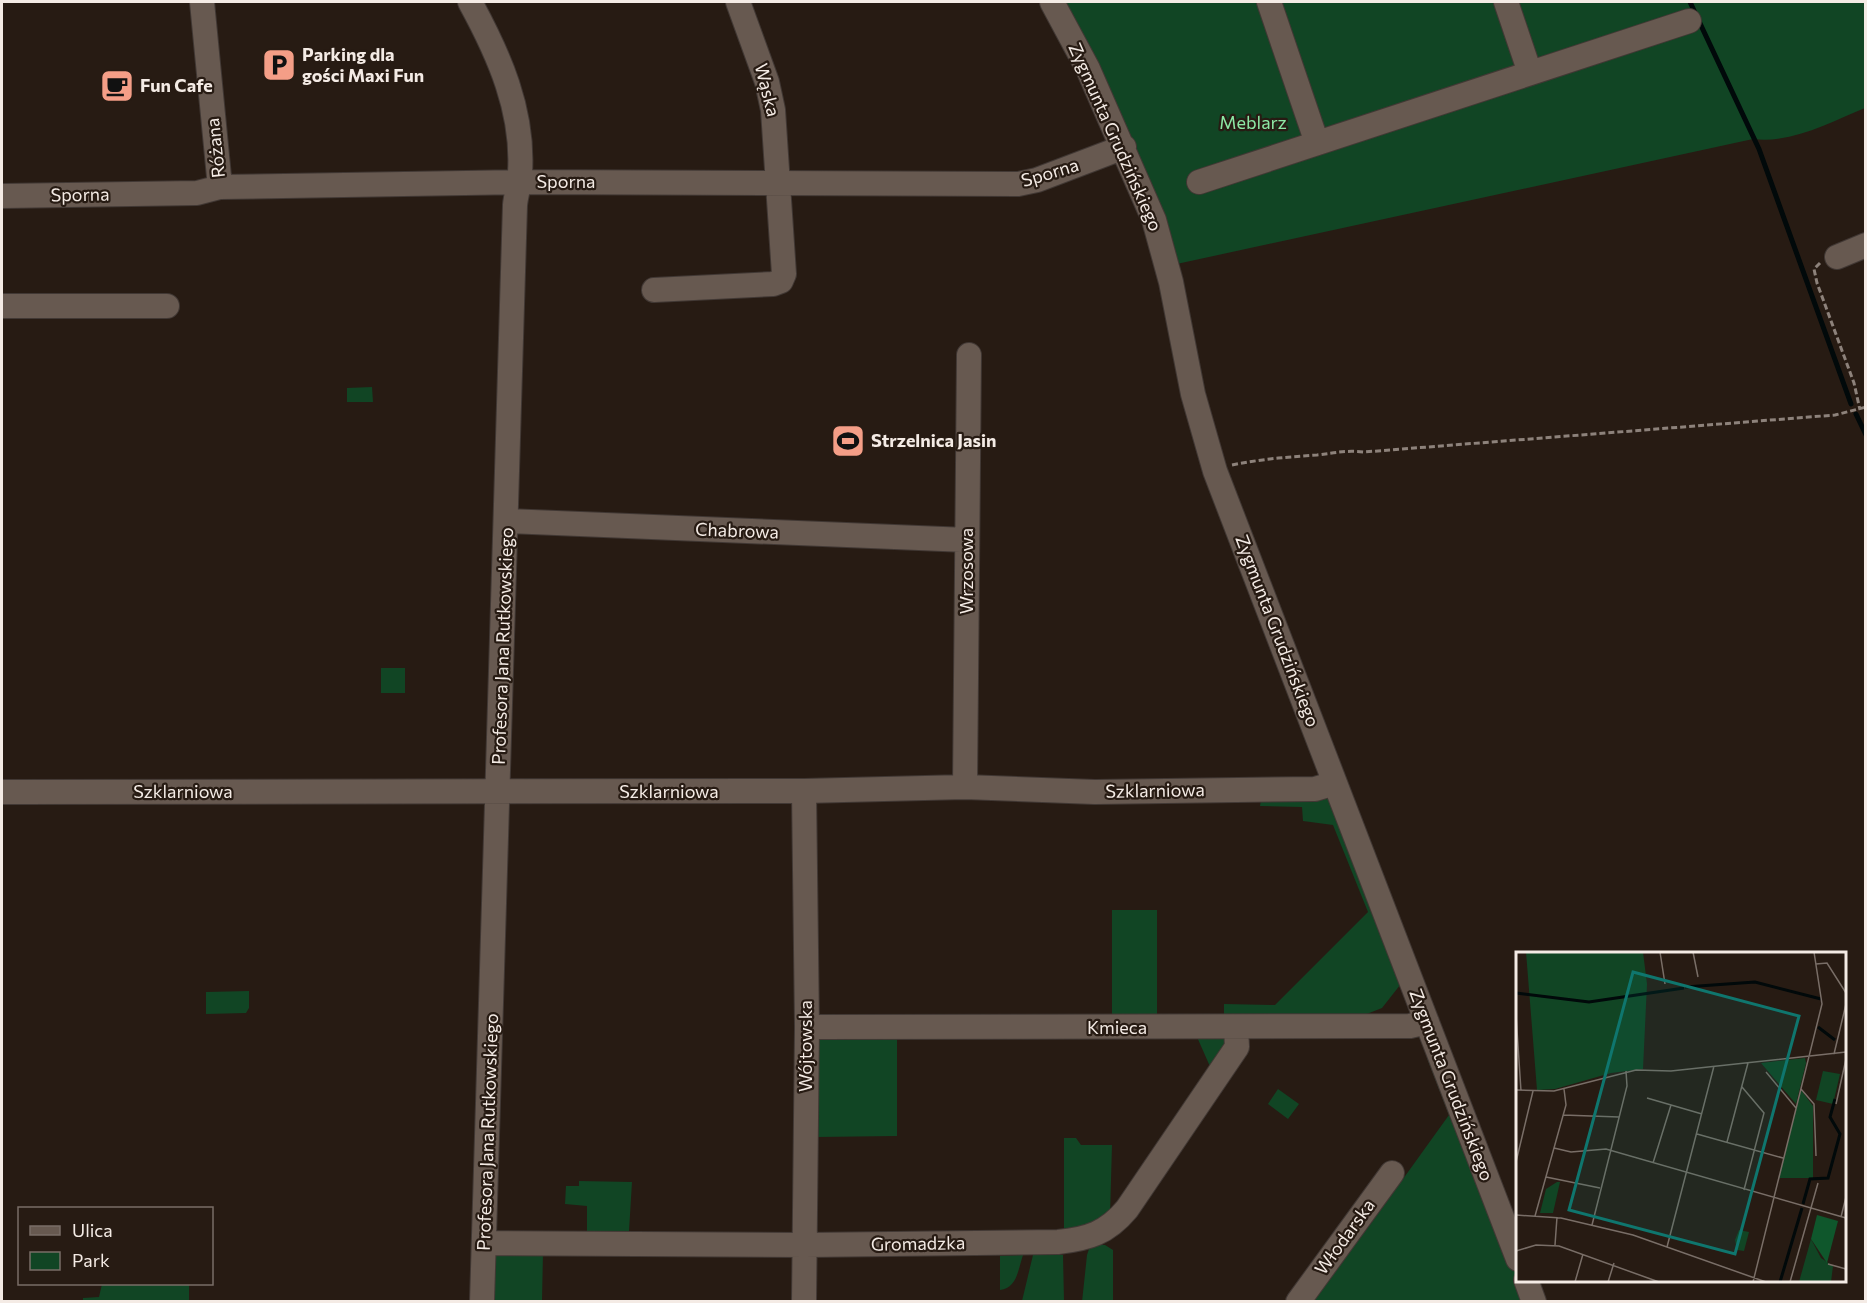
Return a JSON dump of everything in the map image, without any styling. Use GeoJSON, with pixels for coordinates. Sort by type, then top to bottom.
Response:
{"type":"FeatureCollection","features":[{"type":"Feature","properties":{"kind":"street","name":"Różana"},"geometry":{"type":"LineString","coordinates":[[202,2],[220,188]]}},
{"type":"Feature","properties":{"kind":"street","name":"Profesora Jana Rutkowskiego"},"geometry":{"type":"LineString","coordinates":[[470,2],[497,53],[510,92],[520,145],[520,182],[515,205],[482,1302]]}},
{"type":"Feature","properties":{"kind":"street","name":"Wąska"},"geometry":{"type":"LineString","coordinates":[[654,290],[773,285],[781,280],[784,274],[780,183],[770,90],[738,2]]}},
{"type":"Feature","properties":{"kind":"street","name":"Zygmunta Grudzińskiego"},"geometry":{"type":"LineString","coordinates":[[1052,2],[1083,59],[1124,147],[1165,256],[1193,394],[1215,471],[1516,1254]]}},
{"type":"Feature","properties":{"kind":"street"},"geometry":{"type":"LineString","coordinates":[[1269,2],[1317,143]]}},
{"type":"Feature","properties":{"kind":"street"},"geometry":{"type":"LineString","coordinates":[[1506,2],[1530,73]]}},
{"type":"Feature","properties":{"kind":"street"},"geometry":{"type":"LineString","coordinates":[[1199,182],[1689,21]]}},
{"type":"Feature","properties":{"kind":"street","name":"Sporna"},"geometry":{"type":"LineString","coordinates":[[2,196],[196,193],[220,188],[520,182],[1024,183],[1124,147]]}},
{"type":"Feature","properties":{"kind":"street"},"geometry":{"type":"LineString","coordinates":[[1838,257],[1866,245]]}},
{"type":"Feature","properties":{"kind":"street"},"geometry":{"type":"LineString","coordinates":[[2,306],[167,306]]}},
{"type":"Feature","properties":{"kind":"street","name":"Wrzosowa"},"geometry":{"type":"LineString","coordinates":[[965,787],[969,355]]}},
{"type":"Feature","properties":{"kind":"street","name":"Chabrowa"},"geometry":{"type":"LineString","coordinates":[[506,521],[967,540]]}},
{"type":"Feature","properties":{"kind":"street","name":"Szklarniowa"},"geometry":{"type":"LineString","coordinates":[[2,792],[498,793],[804,791],[965,787],[1095,792],[1306,790],[1335,783]]}},
{"type":"Feature","properties":{"kind":"street","name":"Wójtowska"},"geometry":{"type":"LineString","coordinates":[[804,791],[807,1027],[804,1302]]}},
{"type":"Feature","properties":{"kind":"street","name":"Kmieca"},"geometry":{"type":"LineString","coordinates":[[807,1027],[1236,1028],[1410,1026],[1427,1022]]}},
{"type":"Feature","properties":{"kind":"street","name":"Gromadzka"},"geometry":{"type":"LineString","coordinates":[[484,1243],[804,1245],[1078,1240],[1104,1232],[1127,1209],[1237,1047],[1236,1028]]}},
{"type":"Feature","properties":{"kind":"street","name":"Włodarska"},"geometry":{"type":"LineString","coordinates":[[1298,1302],[1392,1173]]}},
{"type":"Feature","properties":{"kind":"street"},"geometry":{"type":"LineString","coordinates":[[1526,1282],[1534,1302]]}},
{"type":"Feature","properties":{"kind":"path"},"geometry":{"type":"LineString","coordinates":[[1838,257],[1818,264],[1814,269],[1830,325],[1859,400],[1860,410]]}},
{"type":"Feature","properties":{"kind":"path"},"geometry":{"type":"LineString","coordinates":[[1215,471],[1267,458],[1321,454],[1341,450],[1364,452],[1835,415],[1866,407]]}},
{"type":"Feature","properties":{"kind":"green space","name":"Meblarz"},"geometry":{"type":"Polygon","coordinates":[[[1063,2],[1865,2],[1865,108],[1796,135],[1767,140],[1753,139],[1172,265],[1063,2]]]}},
{"type":"Feature","properties":{"kind":"green space"},"geometry":{"type":"Polygon","coordinates":[[[372,387],[373,402],[347,402],[347,388],[372,387]]]}},
{"type":"Feature","properties":{"kind":"green space"},"geometry":{"type":"Polygon","coordinates":[[[381,668],[405,668],[405,693],[381,693],[381,668]]]}},
{"type":"Feature","properties":{"kind":"green space"},"geometry":{"type":"Polygon","coordinates":[[[1333,797],[1404,980],[1382,1008],[1359,1017],[1224,1015],[1224,1004],[1275,1005],[1368,912],[1333,825],[1303,821],[1302,807],[1260,806],[1261,800],[1333,797]]]}},
{"type":"Feature","properties":{"kind":"green space"},"geometry":{"type":"Polygon","coordinates":[[[1112,910],[1157,910],[1157,1015],[1112,1015],[1112,910]]]}},
{"type":"Feature","properties":{"kind":"green space"},"geometry":{"type":"Polygon","coordinates":[[[249,991],[249,1008],[246,1013],[206,1014],[206,992],[249,991]]]}},
{"type":"Feature","properties":{"kind":"green space"},"geometry":{"type":"Polygon","coordinates":[[[1251,1034],[1212,1071],[1197,1037],[1251,1034]]]}},
{"type":"Feature","properties":{"kind":"green space"},"geometry":{"type":"Polygon","coordinates":[[[821,1038],[897,1038],[897,1136],[816,1137],[818,1042],[821,1038]]]}},
{"type":"Feature","properties":{"kind":"green space"},"geometry":{"type":"Polygon","coordinates":[[[1427,1058],[1442,1062],[1516,1250],[1516,1282],[1520,1282],[1536,1301],[1303,1302],[1332,1259],[1367,1229],[1449,1115],[1427,1058]]]}},
{"type":"Feature","properties":{"kind":"green space"},"geometry":{"type":"Polygon","coordinates":[[[1278,1089],[1299,1104],[1288,1119],[1268,1104],[1278,1089]]]}},
{"type":"Feature","properties":{"kind":"green space"},"geometry":{"type":"Polygon","coordinates":[[[1064,1138],[1076,1138],[1081,1145],[1112,1145],[1110,1216],[1064,1235],[1064,1138]]]}},
{"type":"Feature","properties":{"kind":"green space"},"geometry":{"type":"Polygon","coordinates":[[[579,1181],[632,1182],[629,1231],[587,1231],[587,1206],[565,1204],[566,1186],[579,1186],[579,1181]]]}},
{"type":"Feature","properties":{"kind":"green space"},"geometry":{"type":"Polygon","coordinates":[[[1096,1245],[1105,1245],[1113,1250],[1113,1301],[1082,1302],[1087,1255],[1089,1249],[1096,1245]]]}},
{"type":"Feature","properties":{"kind":"green space"},"geometry":{"type":"Polygon","coordinates":[[[543,1253],[542,1301],[489,1302],[493,1256],[543,1253]]]}},
{"type":"Feature","properties":{"kind":"green space"},"geometry":{"type":"Polygon","coordinates":[[[1023,1255],[1013,1282],[1006,1289],[1000,1290],[1000,1256],[1023,1255]]]}},
{"type":"Feature","properties":{"kind":"green space"},"geometry":{"type":"Polygon","coordinates":[[[1033,1255],[1063,1255],[1064,1301],[1022,1301],[1033,1255]]]}},
{"type":"Feature","properties":{"kind":"green space"},"geometry":{"type":"Polygon","coordinates":[[[102,1285],[189,1285],[189,1301],[83,1301],[83,1298],[99,1297],[102,1285]]]}},
{"type":"Feature","properties":{"kind":"waterway"},"geometry":{"type":"LineString","coordinates":[[1690,2],[1759,149],[1851,404]]}},
{"type":"Feature","properties":{"kind":"waterway"},"geometry":{"type":"LineString","coordinates":[[1856,414],[1866,435]]}},
{"type":"Feature","properties":{"kind":"place","name":"Parking dla gości Maxi Fun"},"geometry":{"type":"Point","coordinates":[279,65]}},
{"type":"Feature","properties":{"kind":"place","name":"Fun Cafe"},"geometry":{"type":"Point","coordinates":[117,86]}},
{"type":"Feature","properties":{"kind":"place","name":"Strzelnica Jasin"},"geometry":{"type":"Point","coordinates":[848,441]}}]}
